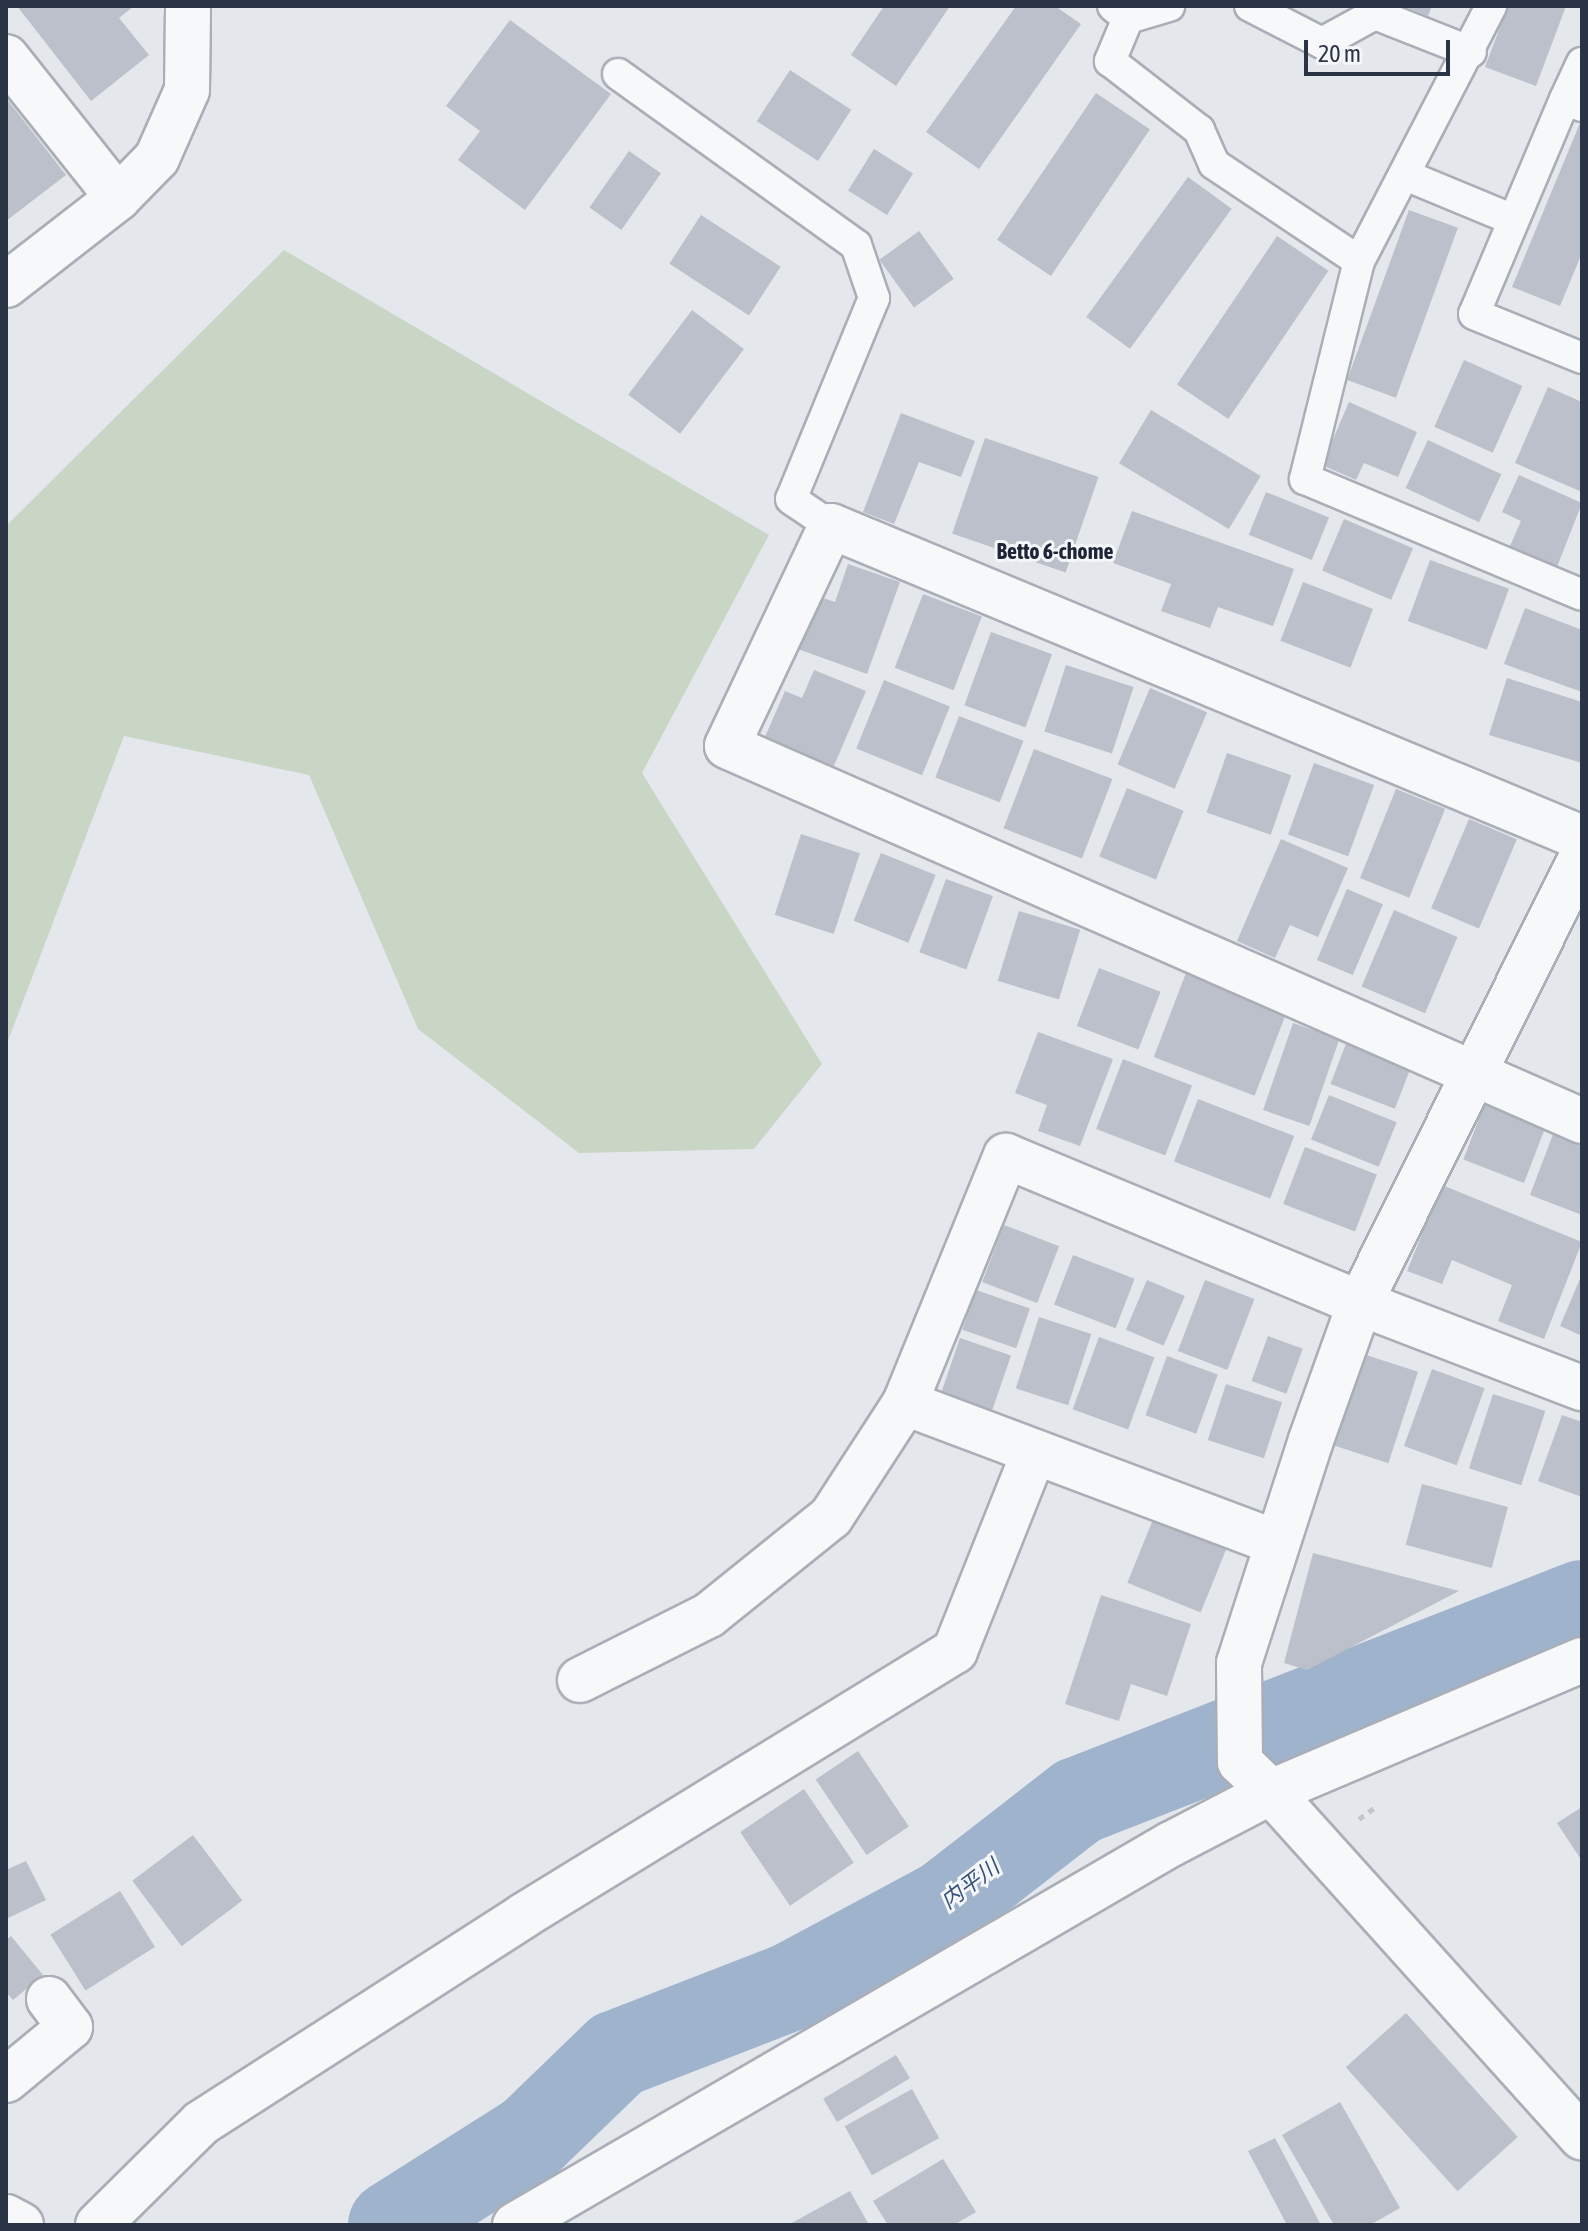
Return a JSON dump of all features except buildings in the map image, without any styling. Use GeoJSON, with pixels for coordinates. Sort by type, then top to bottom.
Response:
{"type":"FeatureCollection","features":[{"type":"Feature","properties":{"kind":"street"},"geometry":{"type":"LineString","coordinates":[[6,285],[118,198],[157,158],[187,90],[188,6]]}},
{"type":"Feature","properties":{"kind":"street"},"geometry":{"type":"LineString","coordinates":[[6,57],[118,198]]}},
{"type":"Feature","properties":{"kind":"street"},"geometry":{"type":"LineString","coordinates":[[1582,838],[831,526],[727,746],[1472,1070],[1582,1121]]}},
{"type":"Feature","properties":{"kind":"street"},"geometry":{"type":"LineString","coordinates":[[1582,856],[1472,1070],[1360,1303],[1239,1663],[1238,1692],[1240,1762],[1271,1792],[1582,2138]]}},
{"type":"Feature","properties":{"kind":"street"},"geometry":{"type":"LineString","coordinates":[[580,1680],[709,1615],[831,1517],[905,1403],[1006,1156],[1360,1303],[1582,1388]]}},
{"type":"Feature","properties":{"kind":"street"},"geometry":{"type":"LineString","coordinates":[[905,1403],[1277,1543]]}},
{"type":"Feature","properties":{"kind":"street"},"geometry":{"type":"LineString","coordinates":[[98,2225],[201,2123],[523,1916],[955,1651],[1034,1452]]}},
{"type":"Feature","properties":{"kind":"street"},"geometry":{"type":"LineString","coordinates":[[515,2225],[1014,1934],[1271,1792],[1582,1660]]}},
{"type":"Feature","properties":{"kind":"street"},"geometry":{"type":"LineString","coordinates":[[6,2080],[70,2027],[49,1999]]}},
{"type":"Feature","properties":{"kind":"street"},"geometry":{"type":"LineString","coordinates":[[6,2217],[21,2225]]}},
{"type":"Feature","properties":{"kind":"lane"},"geometry":{"type":"LineString","coordinates":[[1169,6],[1121,12],[1110,61],[1199,130],[1214,164],[1359,261]]}},
{"type":"Feature","properties":{"kind":"lane"},"geometry":{"type":"LineString","coordinates":[[1250,6],[1322,43],[1375,14],[1471,52]]}},
{"type":"Feature","properties":{"kind":"lane"},"geometry":{"type":"LineString","coordinates":[[1491,6],[1471,52],[1359,261],[1305,479],[1582,595]]}},
{"type":"Feature","properties":{"kind":"lane"},"geometry":{"type":"LineString","coordinates":[[1582,63],[1574,102],[1511,219],[1474,314],[1582,358]]}},
{"type":"Feature","properties":{"kind":"lane"},"geometry":{"type":"LineString","coordinates":[[618,74],[856,245],[874,298],[791,499],[831,526]]}},
{"type":"Feature","properties":{"kind":"lane"},"geometry":{"type":"LineString","coordinates":[[1405,175],[1511,219]]}},
{"type":"Feature","properties":{"kind":"green space"},"geometry":{"type":"Polygon","coordinates":[[[284,250],[769,535],[642,773],[822,1064],[754,1149],[579,1153],[418,1029],[309,775],[124,736],[6,1046],[6,526],[284,250]]]}},
{"type":"Feature","properties":{"kind":"waterway","name":"内平川"},"geometry":{"type":"LineString","coordinates":[[392,2225],[532,2136],[617,2054],[790,1987],[945,1904],[1078,1801],[1582,1604]]}},
{"type":"Feature","properties":{"kind":"district","name":"Betto 6-chome"},"geometry":{"type":"Point","coordinates":[1055,552]}}]}
